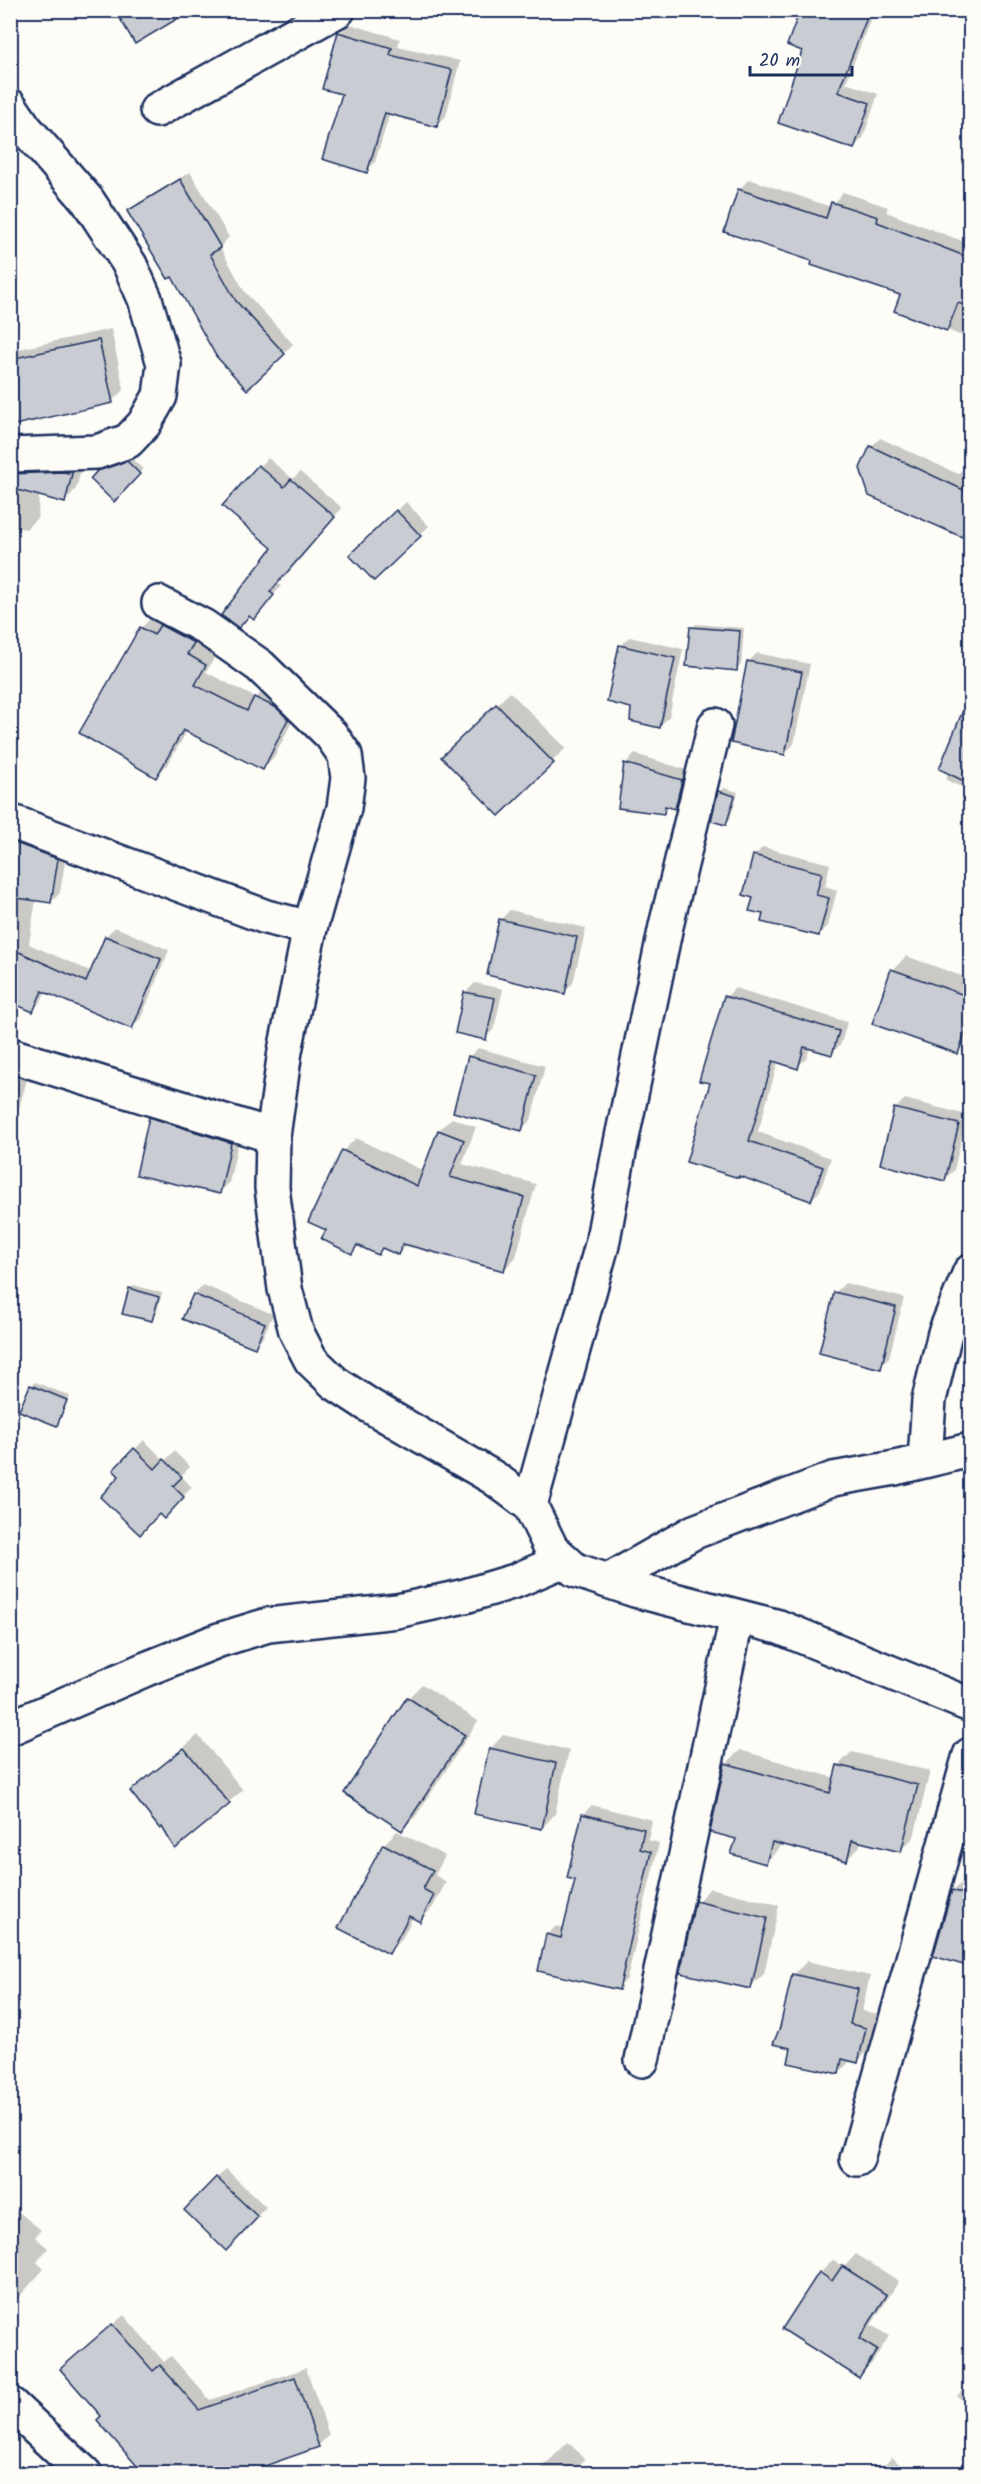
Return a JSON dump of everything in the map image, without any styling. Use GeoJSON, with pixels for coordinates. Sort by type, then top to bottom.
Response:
{"type":"FeatureCollection","features":[{"type":"Feature","properties":{"kind":"street"},"geometry":{"type":"LineString","coordinates":[[157,110],[338,10]]}},
{"type":"Feature","properties":{"kind":"street"},"geometry":{"type":"LineString","coordinates":[[10,106],[25,128],[88,201],[130,265],[145,299],[164,364],[160,396],[144,424],[128,441],[97,452],[10,455]]}},
{"type":"Feature","properties":{"kind":"street"},"geometry":{"type":"LineString","coordinates":[[159,603],[203,626],[260,666],[332,735],[345,754],[348,778],[344,808],[310,928],[285,1051],[273,1136],[272,1188],[285,1289],[296,1331],[311,1359],[335,1383],[494,1478],[530,1505],[551,1548],[575,1570],[779,1627],[970,1705]]}},
{"type":"Feature","properties":{"kind":"street"},"geometry":{"type":"LineString","coordinates":[[530,1505],[602,1245],[621,1141],[666,926],[715,725]]}},
{"type":"Feature","properties":{"kind":"street"},"geometry":{"type":"LineString","coordinates":[[10,821],[266,917],[310,928]]}},
{"type":"Feature","properties":{"kind":"street"},"geometry":{"type":"LineString","coordinates":[[10,1054],[273,1136]]}},
{"type":"Feature","properties":{"kind":"street"},"geometry":{"type":"LineString","coordinates":[[925,1460],[929,1400],[945,1333],[970,1272]]}},
{"type":"Feature","properties":{"kind":"street"},"geometry":{"type":"LineString","coordinates":[[608,1581],[694,1532],[833,1479],[970,1450]]}},
{"type":"Feature","properties":{"kind":"street"},"geometry":{"type":"LineString","coordinates":[[10,1728],[146,1669],[219,1640],[268,1625],[397,1611],[465,1596],[515,1581],[564,1560]]}},
{"type":"Feature","properties":{"kind":"street"},"geometry":{"type":"LineString","coordinates":[[642,2060],[737,1617]]}},
{"type":"Feature","properties":{"kind":"street"},"geometry":{"type":"LineString","coordinates":[[857,2159],[970,1755]]}},
{"type":"Feature","properties":{"kind":"street"},"geometry":{"type":"LineString","coordinates":[[10,2404],[85,2474]]}},
{"type":"Feature","properties":{"kind":"building"},"geometry":{"type":"Polygon","coordinates":[[[115,10],[192,10],[135,44],[115,10]]]}},
{"type":"Feature","properties":{"kind":"building"},"geometry":{"type":"Polygon","coordinates":[[[800,10],[870,10],[838,92],[870,103],[854,149],[778,123],[802,51],[787,45],[800,10]]]}},
{"type":"Feature","properties":{"kind":"building"},"geometry":{"type":"Polygon","coordinates":[[[338,32],[392,48],[390,55],[452,70],[437,127],[385,113],[367,173],[322,159],[342,94],[322,89],[338,32]]]}},
{"type":"Feature","properties":{"kind":"building"},"geometry":{"type":"Polygon","coordinates":[[[180,179],[221,248],[210,254],[236,301],[285,354],[247,390],[216,356],[172,277],[168,279],[127,211],[180,179]]]}},
{"type":"Feature","properties":{"kind":"building"},"geometry":{"type":"Polygon","coordinates":[[[738,189],[826,218],[831,202],[878,217],[877,222],[970,258],[970,289],[964,305],[958,303],[947,331],[894,311],[900,295],[811,265],[812,261],[724,232],[738,189]]]}},
{"type":"Feature","properties":{"kind":"building"},"geometry":{"type":"Polygon","coordinates":[[[99,340],[113,403],[10,426],[10,359],[99,340]]]}},
{"type":"Feature","properties":{"kind":"building"},"geometry":{"type":"Polygon","coordinates":[[[870,446],[970,493],[970,518],[962,537],[869,496],[860,468],[870,446]]]}},
{"type":"Feature","properties":{"kind":"building"},"geometry":{"type":"Polygon","coordinates":[[[127,461],[140,474],[114,502],[90,479],[97,471],[127,461]]]}},
{"type":"Feature","properties":{"kind":"building"},"geometry":{"type":"Polygon","coordinates":[[[258,465],[284,487],[291,479],[335,517],[270,592],[274,595],[254,620],[249,616],[239,628],[221,615],[272,548],[222,506],[258,465]]]}},
{"type":"Feature","properties":{"kind":"building"},"geometry":{"type":"Polygon","coordinates":[[[64,472],[72,474],[65,503],[10,488],[10,474],[64,472]]]}},
{"type":"Feature","properties":{"kind":"building"},"geometry":{"type":"Polygon","coordinates":[[[396,510],[421,536],[374,581],[349,555],[396,510]]]}},
{"type":"Feature","properties":{"kind":"building"},"geometry":{"type":"Polygon","coordinates":[[[160,625],[194,643],[187,654],[206,665],[195,685],[247,711],[254,697],[277,708],[288,719],[263,770],[183,730],[156,778],[79,733],[140,627],[154,635],[160,625]]]}},
{"type":"Feature","properties":{"kind":"building"},"geometry":{"type":"Polygon","coordinates":[[[690,627],[740,631],[737,671],[686,666],[690,627]]]}},
{"type":"Feature","properties":{"kind":"building"},"geometry":{"type":"Polygon","coordinates":[[[619,645],[675,658],[660,728],[630,721],[631,708],[607,702],[619,645]]]}},
{"type":"Feature","properties":{"kind":"building"},"geometry":{"type":"Polygon","coordinates":[[[747,661],[802,672],[785,755],[731,743],[747,661]]]}},
{"type":"Feature","properties":{"kind":"building"},"geometry":{"type":"Polygon","coordinates":[[[970,693],[970,784],[939,769],[970,693]]]}},
{"type":"Feature","properties":{"kind":"building"},"geometry":{"type":"Polygon","coordinates":[[[496,704],[554,763],[499,816],[441,757],[496,704]]]}},
{"type":"Feature","properties":{"kind":"building"},"geometry":{"type":"Polygon","coordinates":[[[624,763],[682,780],[675,809],[665,806],[664,814],[618,808],[624,763]]]}},
{"type":"Feature","properties":{"kind":"building"},"geometry":{"type":"Polygon","coordinates":[[[718,791],[735,796],[726,825],[711,821],[718,791]]]}},
{"type":"Feature","properties":{"kind":"building"},"geometry":{"type":"Polygon","coordinates":[[[10,841],[58,859],[51,903],[10,897],[10,841]]]}},
{"type":"Feature","properties":{"kind":"building"},"geometry":{"type":"Polygon","coordinates":[[[753,855],[822,873],[816,895],[829,898],[819,936],[761,922],[763,914],[749,911],[753,898],[743,895],[753,855]]]}},
{"type":"Feature","properties":{"kind":"building"},"geometry":{"type":"Polygon","coordinates":[[[499,919],[577,937],[565,994],[487,975],[499,919]]]}},
{"type":"Feature","properties":{"kind":"building"},"geometry":{"type":"Polygon","coordinates":[[[105,936],[161,959],[132,1029],[42,991],[33,1012],[10,1002],[10,948],[86,982],[105,936]]]}},
{"type":"Feature","properties":{"kind":"building"},"geometry":{"type":"Polygon","coordinates":[[[891,969],[970,997],[970,1018],[958,1054],[872,1024],[891,969]]]}},
{"type":"Feature","properties":{"kind":"building"},"geometry":{"type":"Polygon","coordinates":[[[464,992],[495,998],[486,1040],[455,1033],[464,992]]]}},
{"type":"Feature","properties":{"kind":"building"},"geometry":{"type":"Polygon","coordinates":[[[724,996],[839,1031],[832,1055],[804,1047],[798,1069],[773,1061],[749,1141],[823,1167],[811,1201],[739,1176],[739,1178],[686,1162],[710,1083],[699,1081],[724,996]]]}},
{"type":"Feature","properties":{"kind":"building"},"geometry":{"type":"Polygon","coordinates":[[[468,1056],[536,1075],[522,1131],[453,1112],[468,1056]]]}},
{"type":"Feature","properties":{"kind":"building"},"geometry":{"type":"Polygon","coordinates":[[[894,1108],[959,1124],[945,1181],[880,1164],[894,1108]]]}},
{"type":"Feature","properties":{"kind":"building"},"geometry":{"type":"Polygon","coordinates":[[[149,1117],[231,1143],[220,1194],[136,1175],[149,1117]]]}},
{"type":"Feature","properties":{"kind":"building"},"geometry":{"type":"Polygon","coordinates":[[[438,1130],[464,1140],[450,1177],[524,1197],[504,1271],[403,1244],[398,1255],[382,1248],[378,1255],[357,1245],[352,1254],[321,1239],[326,1230],[308,1222],[342,1150],[417,1186],[438,1130]]]}},
{"type":"Feature","properties":{"kind":"building"},"geometry":{"type":"Polygon","coordinates":[[[129,1288],[159,1297],[152,1321],[122,1314],[129,1288]]]}},
{"type":"Feature","properties":{"kind":"building"},"geometry":{"type":"Polygon","coordinates":[[[834,1292],[896,1307],[881,1369],[819,1353],[834,1292]]]}},
{"type":"Feature","properties":{"kind":"building"},"geometry":{"type":"Polygon","coordinates":[[[193,1294],[265,1323],[255,1348],[182,1319],[193,1294]]]}},
{"type":"Feature","properties":{"kind":"building"},"geometry":{"type":"Polygon","coordinates":[[[30,1385],[67,1400],[57,1426],[19,1411],[30,1385]]]}},
{"type":"Feature","properties":{"kind":"building"},"geometry":{"type":"Polygon","coordinates":[[[134,1448],[155,1469],[164,1459],[182,1477],[173,1486],[184,1497],[164,1519],[159,1514],[140,1535],[100,1497],[119,1476],[113,1470],[134,1448]]]}},
{"type":"Feature","properties":{"kind":"building"},"geometry":{"type":"Polygon","coordinates":[[[407,1697],[465,1735],[402,1831],[344,1793],[407,1697]]]}},
{"type":"Feature","properties":{"kind":"building"},"geometry":{"type":"Polygon","coordinates":[[[184,1748],[230,1804],[175,1849],[162,1827],[160,1829],[130,1791],[184,1748]]]}},
{"type":"Feature","properties":{"kind":"building"},"geometry":{"type":"Polygon","coordinates":[[[489,1748],[556,1763],[542,1829],[474,1814],[489,1748]]]}},
{"type":"Feature","properties":{"kind":"building"},"geometry":{"type":"Polygon","coordinates":[[[725,1763],[830,1793],[837,1765],[918,1785],[901,1852],[852,1840],[847,1861],[772,1842],[766,1864],[731,1854],[736,1839],[710,1832],[725,1763]]]}},
{"type":"Feature","properties":{"kind":"building"},"geometry":{"type":"Polygon","coordinates":[[[582,1814],[644,1829],[640,1849],[651,1852],[619,1990],[538,1971],[546,1934],[561,1938],[575,1880],[567,1878],[582,1814]]]}},
{"type":"Feature","properties":{"kind":"building"},"geometry":{"type":"Polygon","coordinates":[[[383,1844],[433,1870],[423,1889],[434,1895],[420,1922],[409,1916],[389,1954],[338,1928],[383,1844]]]}},
{"type":"Feature","properties":{"kind":"building"},"geometry":{"type":"Polygon","coordinates":[[[952,1890],[970,1896],[970,1967],[933,1956],[952,1890]]]}},
{"type":"Feature","properties":{"kind":"building"},"geometry":{"type":"Polygon","coordinates":[[[695,1901],[767,1918],[751,1989],[680,1973],[695,1901]]]}},
{"type":"Feature","properties":{"kind":"building"},"geometry":{"type":"Polygon","coordinates":[[[792,1974],[858,1989],[850,2024],[866,2028],[858,2063],[842,2059],[839,2074],[788,2063],[791,2048],[773,2044],[780,2027],[792,1974]]]}},
{"type":"Feature","properties":{"kind":"building"},"geometry":{"type":"Polygon","coordinates":[[[216,2177],[258,2217],[226,2251],[184,2210],[216,2177]]]}},
{"type":"Feature","properties":{"kind":"building"},"geometry":{"type":"Polygon","coordinates":[[[842,2266],[887,2295],[859,2339],[877,2350],[859,2378],[782,2329],[819,2272],[832,2281],[842,2266]]]}},
{"type":"Feature","properties":{"kind":"building"},"geometry":{"type":"Polygon","coordinates":[[[112,2324],[153,2371],[160,2365],[199,2410],[295,2377],[319,2447],[242,2474],[144,2474],[97,2420],[101,2416],[60,2369],[112,2324]]]}}]}
